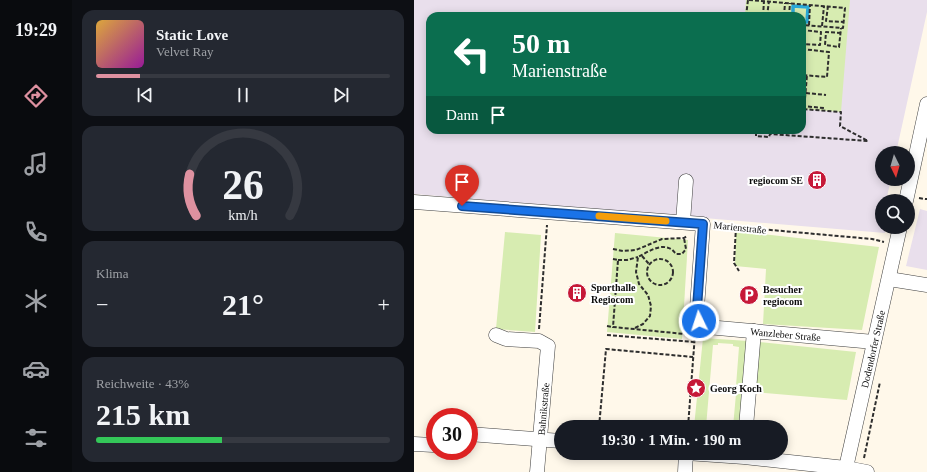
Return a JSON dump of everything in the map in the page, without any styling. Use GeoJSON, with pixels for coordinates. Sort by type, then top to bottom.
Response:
{"type":"FeatureCollection","features":[{"type":"Feature","properties":{"kind":"street"},"geometry":{"type":"LineString","coordinates":[[913,194],[927,104]]}},
{"type":"Feature","properties":{"kind":"street"},"geometry":{"type":"LineString","coordinates":[[683,222],[686,181]]}},
{"type":"Feature","properties":{"kind":"street","name":"Marienstraße"},"geometry":{"type":"LineString","coordinates":[[414,202],[703,224]]}},
{"type":"Feature","properties":{"kind":"street"},"geometry":{"type":"LineString","coordinates":[[699,321],[697,308],[703,224]]}},
{"type":"Feature","properties":{"kind":"street","name":"Dodendorfer Straße"},"geometry":{"type":"LineString","coordinates":[[846,470],[899,234]]}},
{"type":"Feature","properties":{"kind":"street"},"geometry":{"type":"LineString","coordinates":[[889,279],[927,285]]}},
{"type":"Feature","properties":{"kind":"street","name":"Wanzleber Straße"},"geometry":{"type":"LineString","coordinates":[[699,321],[707,327],[874,342]]}},
{"type":"Feature","properties":{"kind":"street"},"geometry":{"type":"LineString","coordinates":[[747,420],[754,331]]}},
{"type":"Feature","properties":{"kind":"street","name":"Bahnikstraße"},"geometry":{"type":"LineString","coordinates":[[496,335],[506,338],[539,341],[548,346],[538,472]]}},
{"type":"Feature","properties":{"kind":"street"},"geometry":{"type":"LineString","coordinates":[[478,435],[554,440]]}},
{"type":"Feature","properties":{"kind":"street"},"geometry":{"type":"LineString","coordinates":[[414,444],[426,445]]}},
{"type":"Feature","properties":{"kind":"street"},"geometry":{"type":"LineString","coordinates":[[685,472],[686,460]]}},
{"type":"Feature","properties":{"kind":"street"},"geometry":{"type":"LineString","coordinates":[[778,460],[867,472]]}},
{"type":"Feature","properties":{"kind":"path"},"geometry":{"type":"LineString","coordinates":[[746,12],[748,0],[845,8],[843,28],[841,28],[841,34],[840,47],[825,46],[826,32],[841,34]]}},
{"type":"Feature","properties":{"kind":"path"},"geometry":{"type":"LineString","coordinates":[[763,12],[764,1]]}},
{"type":"Feature","properties":{"kind":"path"},"geometry":{"type":"LineString","coordinates":[[768,12],[769,2]]}},
{"type":"Feature","properties":{"kind":"path"},"geometry":{"type":"LineString","coordinates":[[784,12],[785,3]]}},
{"type":"Feature","properties":{"kind":"path"},"geometry":{"type":"LineString","coordinates":[[789,12],[790,3]]}},
{"type":"Feature","properties":{"kind":"path"},"geometry":{"type":"LineString","coordinates":[[809,25],[810,5]]}},
{"type":"Feature","properties":{"kind":"path"},"geometry":{"type":"LineString","coordinates":[[822,26],[824,6]]}},
{"type":"Feature","properties":{"kind":"path"},"geometry":{"type":"LineString","coordinates":[[828,6],[826,21],[844,22]]}},
{"type":"Feature","properties":{"kind":"path"},"geometry":{"type":"LineString","coordinates":[[806,25],[841,28]]}},
{"type":"Feature","properties":{"kind":"path"},"geometry":{"type":"LineString","coordinates":[[806,30],[821,32],[820,45],[806,44]]}},
{"type":"Feature","properties":{"kind":"path"},"geometry":{"type":"LineString","coordinates":[[806,49],[829,52],[827,77],[807,75],[806,84]]}},
{"type":"Feature","properties":{"kind":"path"},"geometry":{"type":"LineString","coordinates":[[806,93],[826,95]]}},
{"type":"Feature","properties":{"kind":"path"},"geometry":{"type":"LineString","coordinates":[[806,106],[824,108]]}},
{"type":"Feature","properties":{"kind":"path"},"geometry":{"type":"LineString","coordinates":[[756,134],[756,136],[769,137],[770,134],[868,141],[840,126],[841,112],[806,109]]}},
{"type":"Feature","properties":{"kind":"path"},"geometry":{"type":"LineString","coordinates":[[915,199],[925,200],[927,198]]}},
{"type":"Feature","properties":{"kind":"path","name":"Marienstraße"},"geometry":{"type":"LineString","coordinates":[[703,224],[872,239],[896,246]]}},
{"type":"Feature","properties":{"kind":"path"},"geometry":{"type":"LineString","coordinates":[[539,329],[547,226]]}},
{"type":"Feature","properties":{"kind":"path"},"geometry":{"type":"LineString","coordinates":[[736,227],[734,263],[739,271]]}},
{"type":"Feature","properties":{"kind":"path"},"geometry":{"type":"LineString","coordinates":[[613,249],[623,251],[636,250],[662,239],[684,238],[686,248],[682,254],[676,254],[671,249],[663,247],[654,248],[638,257],[627,260],[613,259]]}},
{"type":"Feature","properties":{"kind":"path"},"geometry":{"type":"LineString","coordinates":[[642,255],[649,264]]}},
{"type":"Feature","properties":{"kind":"path"},"geometry":{"type":"LineString","coordinates":[[634,329],[643,324],[650,316],[652,306],[648,295],[639,284],[636,272],[638,257]]}},
{"type":"Feature","properties":{"kind":"path"},"geometry":{"type":"LineString","coordinates":[[657,259],[667,261],[672,269],[670,279],[662,284],[652,282],[647,274],[649,264],[657,259]]}},
{"type":"Feature","properties":{"kind":"path"},"geometry":{"type":"LineString","coordinates":[[613,327],[618,260]]}},
{"type":"Feature","properties":{"kind":"path"},"geometry":{"type":"LineString","coordinates":[[688,420],[694,335],[695,326],[699,321]]}},
{"type":"Feature","properties":{"kind":"path"},"geometry":{"type":"LineString","coordinates":[[607,326],[694,335]]}},
{"type":"Feature","properties":{"kind":"path"},"geometry":{"type":"LineString","coordinates":[[607,335],[694,342]]}},
{"type":"Feature","properties":{"kind":"path"},"geometry":{"type":"LineString","coordinates":[[600,420],[606,350],[693,357]]}},
{"type":"Feature","properties":{"kind":"shaded area"},"geometry":{"type":"Polygon","coordinates":[[[414,0],[927,0],[927,12],[898,146],[875,146],[875,186],[889,186],[888,194],[875,194],[875,232],[414,194],[414,0]]]}},
{"type":"Feature","properties":{"kind":"shaded area"},"geometry":{"type":"Polygon","coordinates":[[[920,209],[927,211],[927,270],[906,266],[920,209]]]}},
{"type":"Feature","properties":{"kind":"green space"},"geometry":{"type":"Polygon","coordinates":[[[746,0],[850,0],[841,112],[806,109],[806,12],[745,12],[746,0]]]}},
{"type":"Feature","properties":{"kind":"green space"},"geometry":{"type":"Polygon","coordinates":[[[736,231],[879,247],[862,330],[763,324],[766,269],[735,266],[736,231]]]}},
{"type":"Feature","properties":{"kind":"green space"},"geometry":{"type":"Polygon","coordinates":[[[505,232],[541,235],[535,332],[496,329],[505,232]]]}},
{"type":"Feature","properties":{"kind":"green space"},"geometry":{"type":"Polygon","coordinates":[[[615,233],[688,240],[682,339],[607,332],[615,233]]]}},
{"type":"Feature","properties":{"kind":"green space"},"geometry":{"type":"Polygon","coordinates":[[[703,338],[748,341],[742,420],[734,420],[736,394],[739,394],[739,387],[736,386],[739,347],[733,346],[733,344],[718,343],[718,345],[713,345],[707,420],[695,420],[703,338]]]}},
{"type":"Feature","properties":{"kind":"green space"},"geometry":{"type":"Polygon","coordinates":[[[759,342],[856,352],[847,400],[753,392],[759,342]]]}},
{"type":"Feature","properties":{"kind":"waterway"},"geometry":{"type":"LineString","coordinates":[[793,12],[793,6],[808,7],[806,22]]}},
{"type":"Feature","properties":{"kind":"slow traffic"},"geometry":{"type":"LineString","coordinates":[[599,216],[666,221]]}},
{"type":"Feature","properties":{"kind":"place","name":"regiocom SE"},"geometry":{"type":"Point","coordinates":[817,180]}},
{"type":"Feature","properties":{"kind":"place","name":"Sporthalle Regiocom"},"geometry":{"type":"Point","coordinates":[577,293]}},
{"type":"Feature","properties":{"kind":"place","name":"Besucher regiocom"},"geometry":{"type":"Point","coordinates":[749,295]}},
{"type":"Feature","properties":{"kind":"place","name":"Georg Koch"},"geometry":{"type":"Point","coordinates":[696,388]}},
{"type":"Feature","properties":{"kind":"route"},"geometry":{"type":"LineString","coordinates":[[462,206],[703,224],[697,308],[699,321]]}}]}
